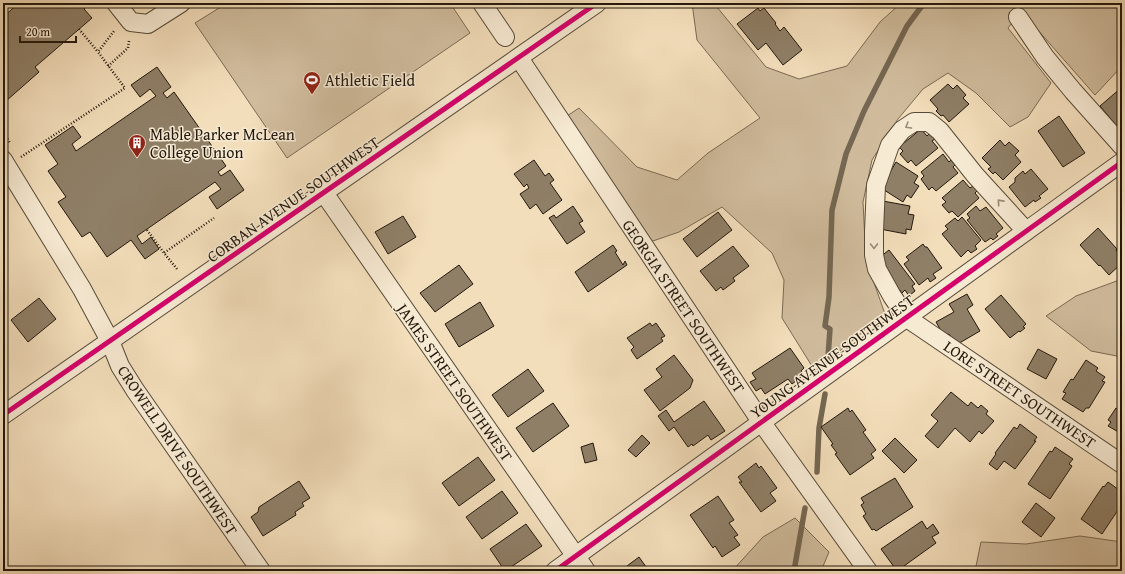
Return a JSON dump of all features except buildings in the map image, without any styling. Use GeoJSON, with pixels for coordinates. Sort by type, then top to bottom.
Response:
{"type":"FeatureCollection","features":[{"type":"Feature","properties":{"kind":"street"},"geometry":{"type":"LineString","coordinates":[[116,3],[131,22],[148,24],[181,3]]}},
{"type":"Feature","properties":{"kind":"street"},"geometry":{"type":"LineString","coordinates":[[482,3],[504,37]]}},
{"type":"Feature","properties":{"kind":"street","name":"CORBAN AVENUE SOUTHWEST"},"geometry":{"type":"LineString","coordinates":[[3,415],[324,194],[597,3]]}},
{"type":"Feature","properties":{"kind":"street"},"geometry":{"type":"LineString","coordinates":[[1018,17],[1064,80],[1122,146]]}},
{"type":"Feature","properties":{"kind":"street","name":"GEORGIA STREET SOUTHWEST"},"geometry":{"type":"LineString","coordinates":[[519,58],[762,423],[868,571]]}},
{"type":"Feature","properties":{"kind":"street"},"geometry":{"type":"LineString","coordinates":[[912,321],[892,296],[877,269],[874,255],[876,185],[890,145],[902,130],[914,122],[929,122],[940,131],[975,175],[1026,231]]}},
{"type":"Feature","properties":{"kind":"street","name":"CROWELL DRIVE SOUTHWEST"},"geometry":{"type":"LineString","coordinates":[[11,159],[110,341],[120,366],[135,390],[261,571]]}},
{"type":"Feature","properties":{"kind":"street","name":"YOUNG AVENUE SOUTHWEST"},"geometry":{"type":"LineString","coordinates":[[556,571],[762,423],[912,321],[1026,231],[1122,162]]}},
{"type":"Feature","properties":{"kind":"street","name":"JAMES STREET SOUTHWEST"},"geometry":{"type":"LineString","coordinates":[[324,194],[586,571]]}},
{"type":"Feature","properties":{"kind":"street","name":"LORE STREET SOUTHWEST"},"geometry":{"type":"LineString","coordinates":[[912,321],[1122,464]]}},
{"type":"Feature","properties":{"kind":"path"},"geometry":{"type":"LineString","coordinates":[[11,159],[125,88],[79,29]]}},
{"type":"Feature","properties":{"kind":"path"},"geometry":{"type":"LineString","coordinates":[[98,52],[114,31],[119,34]]}},
{"type":"Feature","properties":{"kind":"path"},"geometry":{"type":"LineString","coordinates":[[124,37],[129,41],[137,42]]}},
{"type":"Feature","properties":{"kind":"path"},"geometry":{"type":"LineString","coordinates":[[108,66],[128,48],[129,41]]}},
{"type":"Feature","properties":{"kind":"path"},"geometry":{"type":"LineString","coordinates":[[164,253],[214,218]]}},
{"type":"Feature","properties":{"kind":"path"},"geometry":{"type":"LineString","coordinates":[[147,230],[177,269]]}},
{"type":"Feature","properties":{"kind":"shaded area","name":"Athletic Field"},"geometry":{"type":"Polygon","coordinates":[[[227,3],[450,3],[470,33],[287,158],[195,23],[227,3]]]}},
{"type":"Feature","properties":{"kind":"shaded area"},"geometry":{"type":"Polygon","coordinates":[[[692,3],[700,3],[717,7],[766,67],[799,79],[847,66],[880,22],[901,3],[1116,3],[1122,26],[1122,66],[1095,95],[1021,11],[1008,28],[1051,83],[1028,117],[1010,127],[976,93],[948,73],[923,89],[898,119],[872,160],[863,202],[866,260],[885,314],[815,371],[782,318],[784,280],[772,253],[722,207],[679,232],[650,242],[567,116],[579,108],[637,167],[677,180],[708,153],[760,118],[697,40],[692,3]]]}},
{"type":"Feature","properties":{"kind":"shaded area"},"geometry":{"type":"Polygon","coordinates":[[[1122,279],[1122,357],[1091,351],[1046,316],[1076,296],[1122,279]]]}},
{"type":"Feature","properties":{"kind":"shaded area"},"geometry":{"type":"Polygon","coordinates":[[[795,518],[829,552],[821,571],[732,571],[763,537],[795,518]]]}},
{"type":"Feature","properties":{"kind":"shaded area"},"geometry":{"type":"Polygon","coordinates":[[[1080,536],[1122,542],[1122,571],[975,571],[981,542],[1026,544],[1080,536]]]}},
{"type":"Feature","properties":{"kind":"waterway"},"geometry":{"type":"LineString","coordinates":[[828,357],[830,329],[825,326],[829,297],[832,210],[846,154],[864,111],[907,26],[924,3]]}},
{"type":"Feature","properties":{"kind":"waterway"},"geometry":{"type":"LineString","coordinates":[[817,472],[819,428],[825,394]]}},
{"type":"Feature","properties":{"kind":"waterway"},"geometry":{"type":"LineString","coordinates":[[794,571],[805,508]]}},
{"type":"Feature","properties":{"kind":"cycle path"},"geometry":{"type":"LineString","coordinates":[[3,415],[597,3]]}},
{"type":"Feature","properties":{"kind":"cycle path"},"geometry":{"type":"LineString","coordinates":[[555,571],[1122,162]]}},
{"type":"Feature","properties":{"kind":"place","name":"Athletic Field"},"geometry":{"type":"Point","coordinates":[312,95]}},
{"type":"Feature","properties":{"kind":"place","name":"Mable Parker McLean College Union"},"geometry":{"type":"Point","coordinates":[137,158]}}]}
